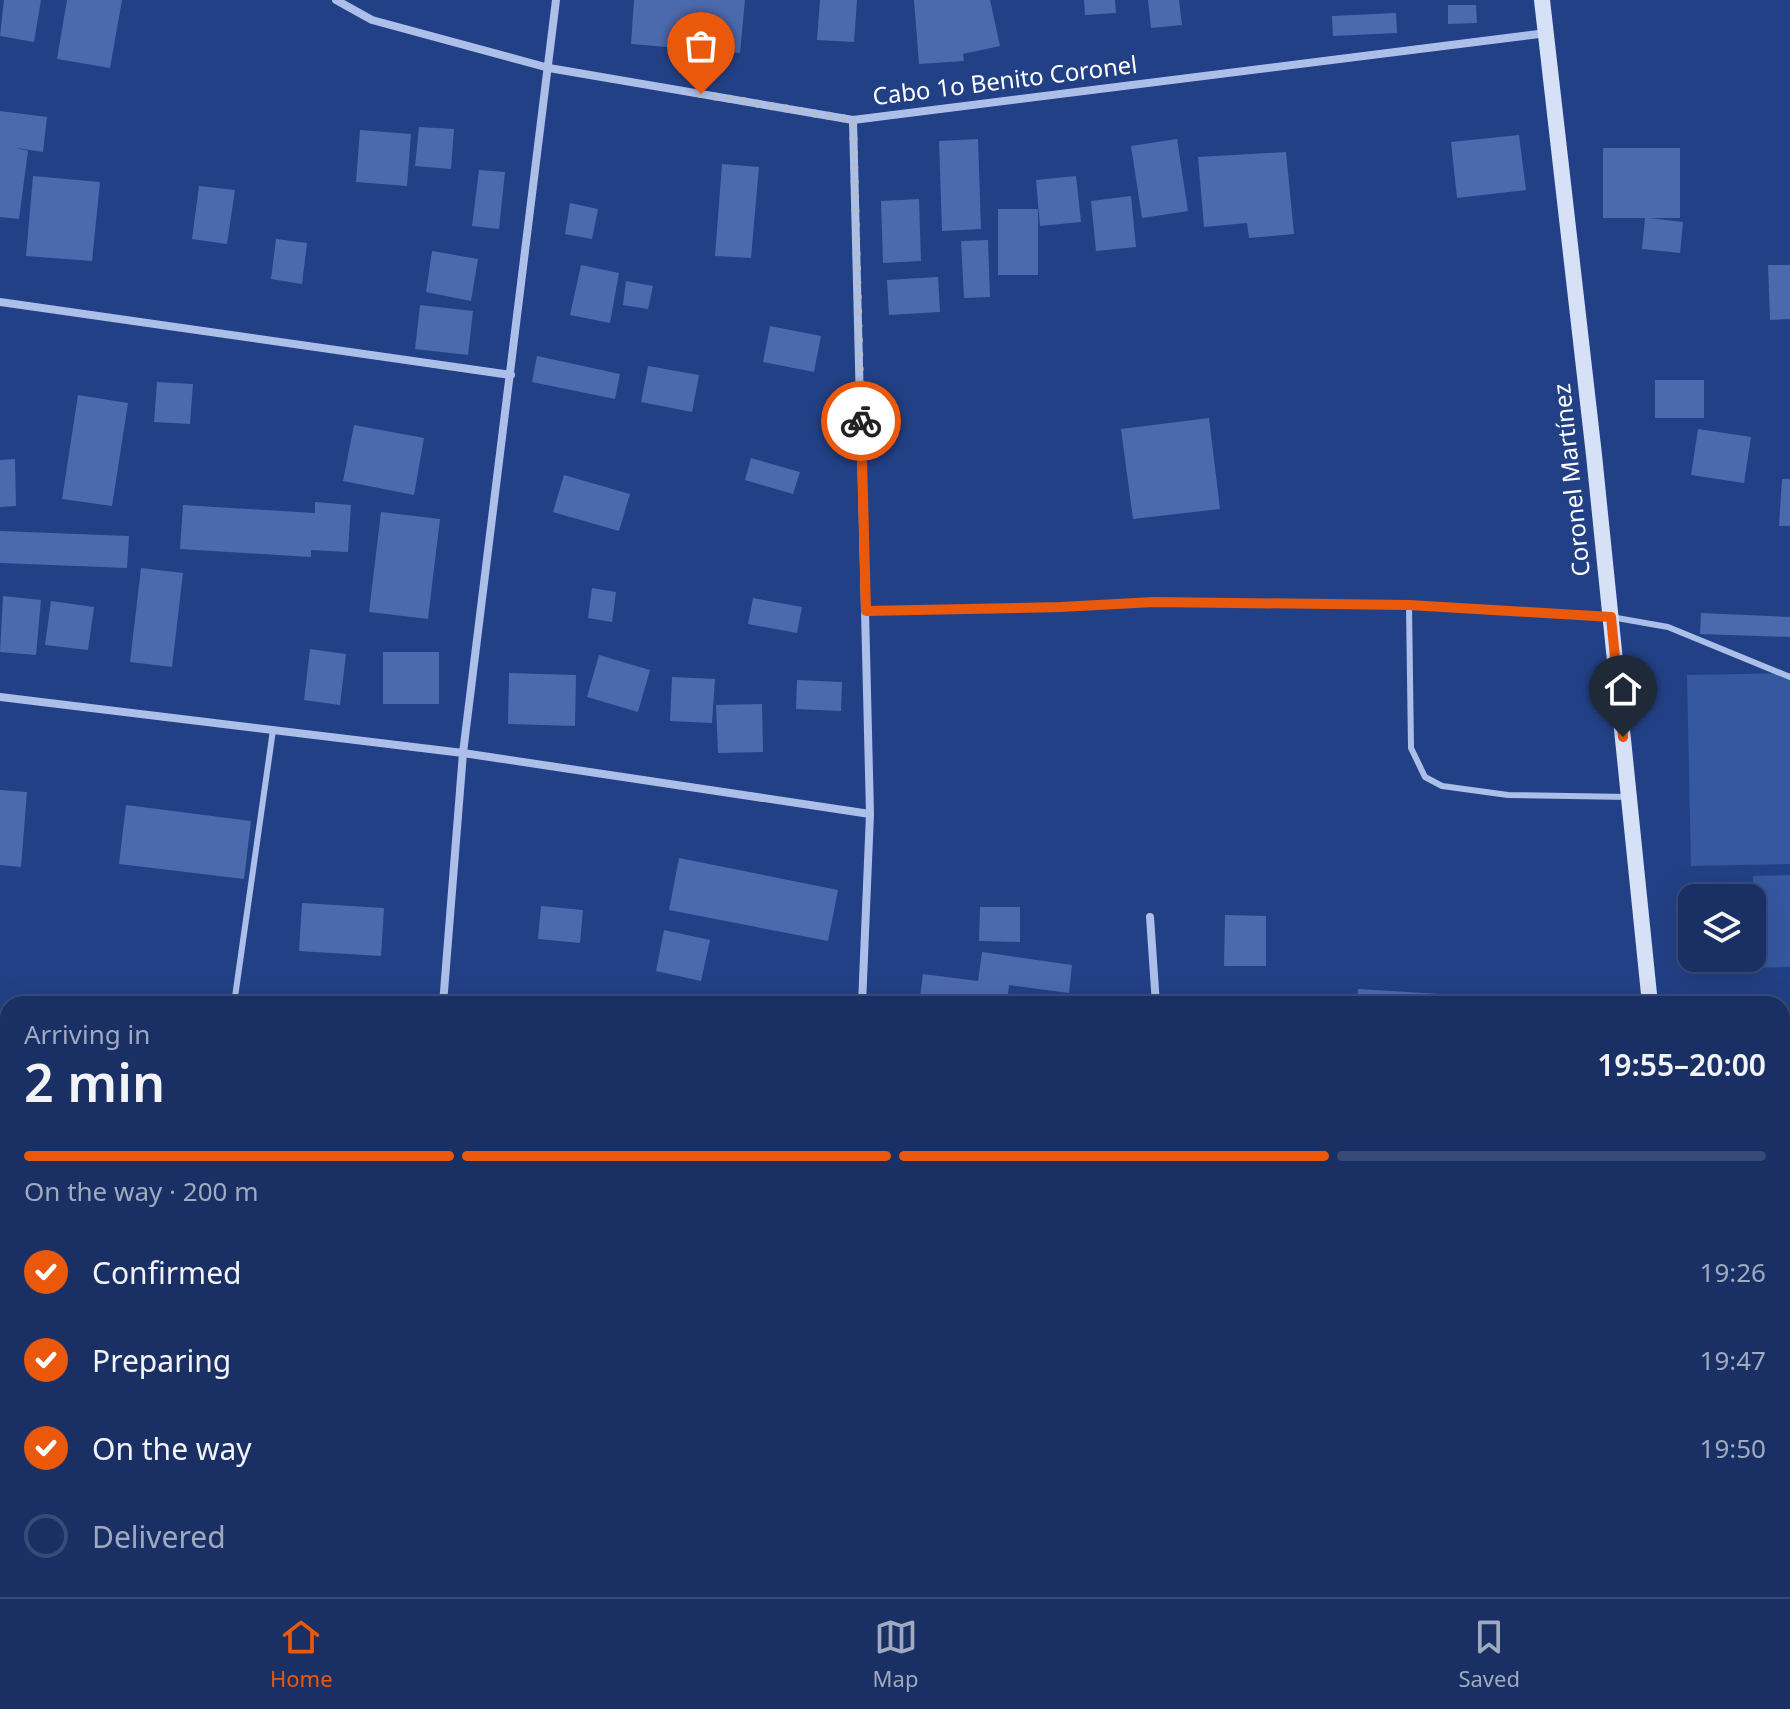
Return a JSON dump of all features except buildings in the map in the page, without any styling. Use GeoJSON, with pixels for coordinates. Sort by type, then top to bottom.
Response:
{"type":"FeatureCollection","features":[{"type":"Feature","properties":{"kind":"main road","name":"Coronel Martínez"},"geometry":{"type":"LineString","coordinates":[[1542,0],[1611,617],[1649,996]]}},
{"type":"Feature","properties":{"kind":"street","name":"Cabo 1o Benito Coronel"},"geometry":{"type":"LineString","coordinates":[[336,0],[372,20],[549,68],[853,120],[1548,33]]}},
{"type":"Feature","properties":{"kind":"street"},"geometry":{"type":"LineString","coordinates":[[444,996],[463,753],[556,0]]}},
{"type":"Feature","properties":{"kind":"street"},"geometry":{"type":"LineString","coordinates":[[853,120],[870,814],[862,996]]}},
{"type":"Feature","properties":{"kind":"street"},"geometry":{"type":"LineString","coordinates":[[0,302],[511,375]]}},
{"type":"Feature","properties":{"kind":"street"},"geometry":{"type":"LineString","coordinates":[[0,697],[463,753],[870,814]]}},
{"type":"Feature","properties":{"kind":"street"},"geometry":{"type":"LineString","coordinates":[[1150,917],[1155,996]]}},
{"type":"Feature","properties":{"kind":"lane"},"geometry":{"type":"LineString","coordinates":[[866,611],[1154,602],[1409,605],[1611,617],[1668,627],[1790,677]]}},
{"type":"Feature","properties":{"kind":"lane"},"geometry":{"type":"LineString","coordinates":[[1409,605],[1411,748],[1425,777],[1442,786],[1508,795],[1629,797]]}},
{"type":"Feature","properties":{"kind":"lane"},"geometry":{"type":"LineString","coordinates":[[235,996],[273,730]]}},
{"type":"Feature","properties":{"kind":"shaded area"},"geometry":{"type":"Polygon","coordinates":[[[1790,673],[1790,864],[1691,866],[1687,675],[1790,673]]]}},
{"type":"Feature","properties":{"kind":"shaded area"},"geometry":{"type":"Polygon","coordinates":[[[1790,875],[1790,967],[1766,968],[1766,884],[1753,884],[1753,876],[1790,875]]]}},
{"type":"Feature","properties":{"kind":"way so far"},"geometry":{"type":"LineString","coordinates":[[701,94],[853,120],[861,421]]}},
{"type":"Feature","properties":{"kind":"route"},"geometry":{"type":"LineString","coordinates":[[861,421],[866,611],[1154,602],[1409,605],[1611,617],[1623,737]]}}]}
